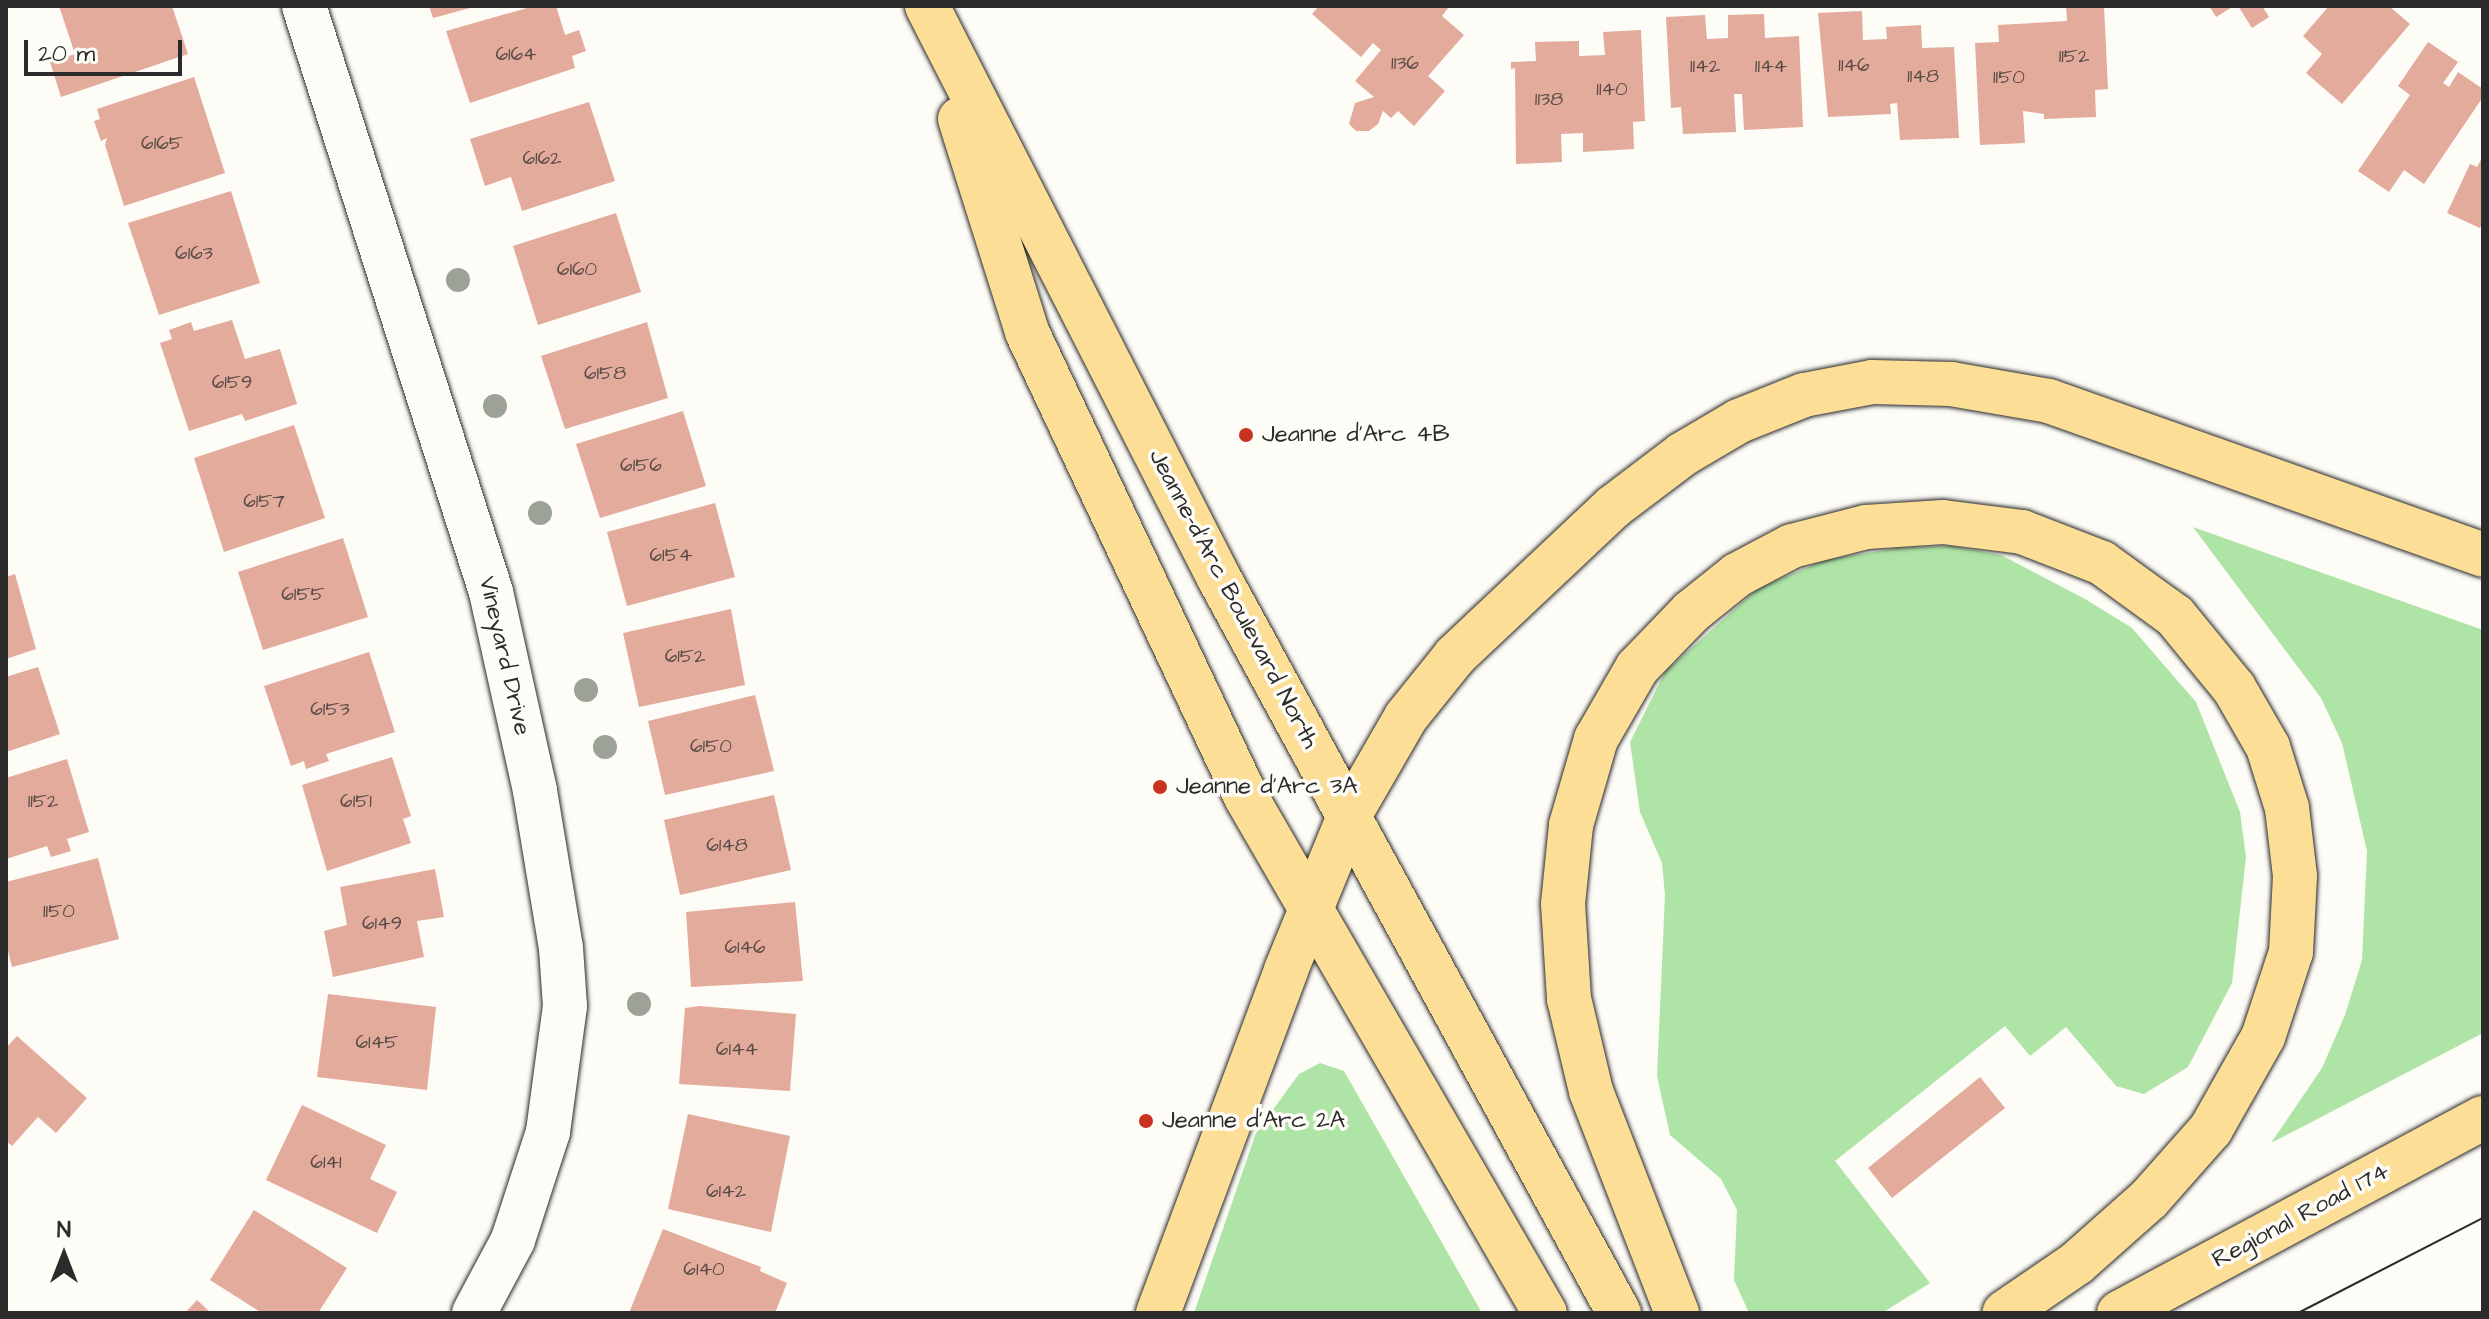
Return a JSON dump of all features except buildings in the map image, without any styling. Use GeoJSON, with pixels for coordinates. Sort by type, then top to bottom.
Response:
{"type":"FeatureCollection","features":[{"type":"Feature","properties":{"kind":"main road","name":"Jeanne-d'Arc Boulevard North"},"geometry":{"type":"LineString","coordinates":[[925,6],[1183,509],[1619,1313]]}},
{"type":"Feature","properties":{"kind":"main road","name":"Jeanne-d'Arc Boulevard North"},"geometry":{"type":"LineString","coordinates":[[925,6],[1027,332],[1246,797],[1545,1313]]}},
{"type":"Feature","properties":{"kind":"main road"},"geometry":{"type":"LineString","coordinates":[[1158,1313],[1350,814],[1406,717],[1455,656],[1517,593],[1613,507],[1683,454],[1739,421],[1804,395],[1872,382],[1951,384],[2049,401],[2483,555]]}},
{"type":"Feature","properties":{"kind":"main road"},"geometry":{"type":"LineString","coordinates":[[1677,1313],[1591,1091],[1569,999],[1563,904],[1571,825],[1596,739],[1637,668],[1691,612],[1737,575],[1792,546],[1866,527],[1943,522],[2022,532],[2102,563],[2175,616],[2234,688],[2268,747],[2287,808],[2295,876],[2291,952],[2268,1023],[2211,1129],[2149,1199],[2108,1236],[2004,1313]]}},
{"type":"Feature","properties":{"kind":"main road","name":"Regional Road 174"},"geometry":{"type":"LineString","coordinates":[[2119,1313],[2483,1118]]}},
{"type":"Feature","properties":{"kind":"street","name":"Vineyard Drive"},"geometry":{"type":"LineString","coordinates":[[304,6],[491,592],[535,791],[561,948],[565,1006],[548,1132],[513,1240],[474,1313]]}},
{"type":"Feature","properties":{"kind":"green space"},"geometry":{"type":"Polygon","coordinates":[[[2193,527],[2483,630],[2483,1033],[2271,1143],[2322,1068],[2345,1015],[2362,960],[2367,851],[2342,743],[2321,698],[2193,527]]]}},
{"type":"Feature","properties":{"kind":"green space"},"geometry":{"type":"Polygon","coordinates":[[[1951,546],[2001,555],[2085,599],[2132,628],[2196,702],[2240,812],[2246,857],[2232,983],[2188,1067],[2144,1094],[2116,1086],[2066,1027],[2030,1056],[2005,1026],[1835,1161],[1930,1283],[1882,1313],[1749,1313],[1734,1280],[1737,1210],[1721,1179],[1670,1135],[1657,1076],[1665,895],[1662,863],[1640,812],[1630,742],[1665,672],[1757,589],[1825,560],[1898,548],[1951,546]]]}},
{"type":"Feature","properties":{"kind":"green space"},"geometry":{"type":"Polygon","coordinates":[[[1320,1063],[1344,1071],[1482,1313],[1194,1313],[1256,1133],[1299,1074],[1320,1063]]]}},
{"type":"Feature","properties":{"kind":"tram line"},"geometry":{"type":"LineString","coordinates":[[2298,1313],[2483,1218]]}},
{"type":"Feature","properties":{"kind":"place","name":"Jeanne d'Arc 4B"},"geometry":{"type":"Point","coordinates":[1246,435]}},
{"type":"Feature","properties":{"kind":"place","name":"Jeanne d'Arc 3A"},"geometry":{"type":"Point","coordinates":[1160,787]}},
{"type":"Feature","properties":{"kind":"place","name":"Jeanne d'Arc 2A"},"geometry":{"type":"Point","coordinates":[1146,1121]}}]}
